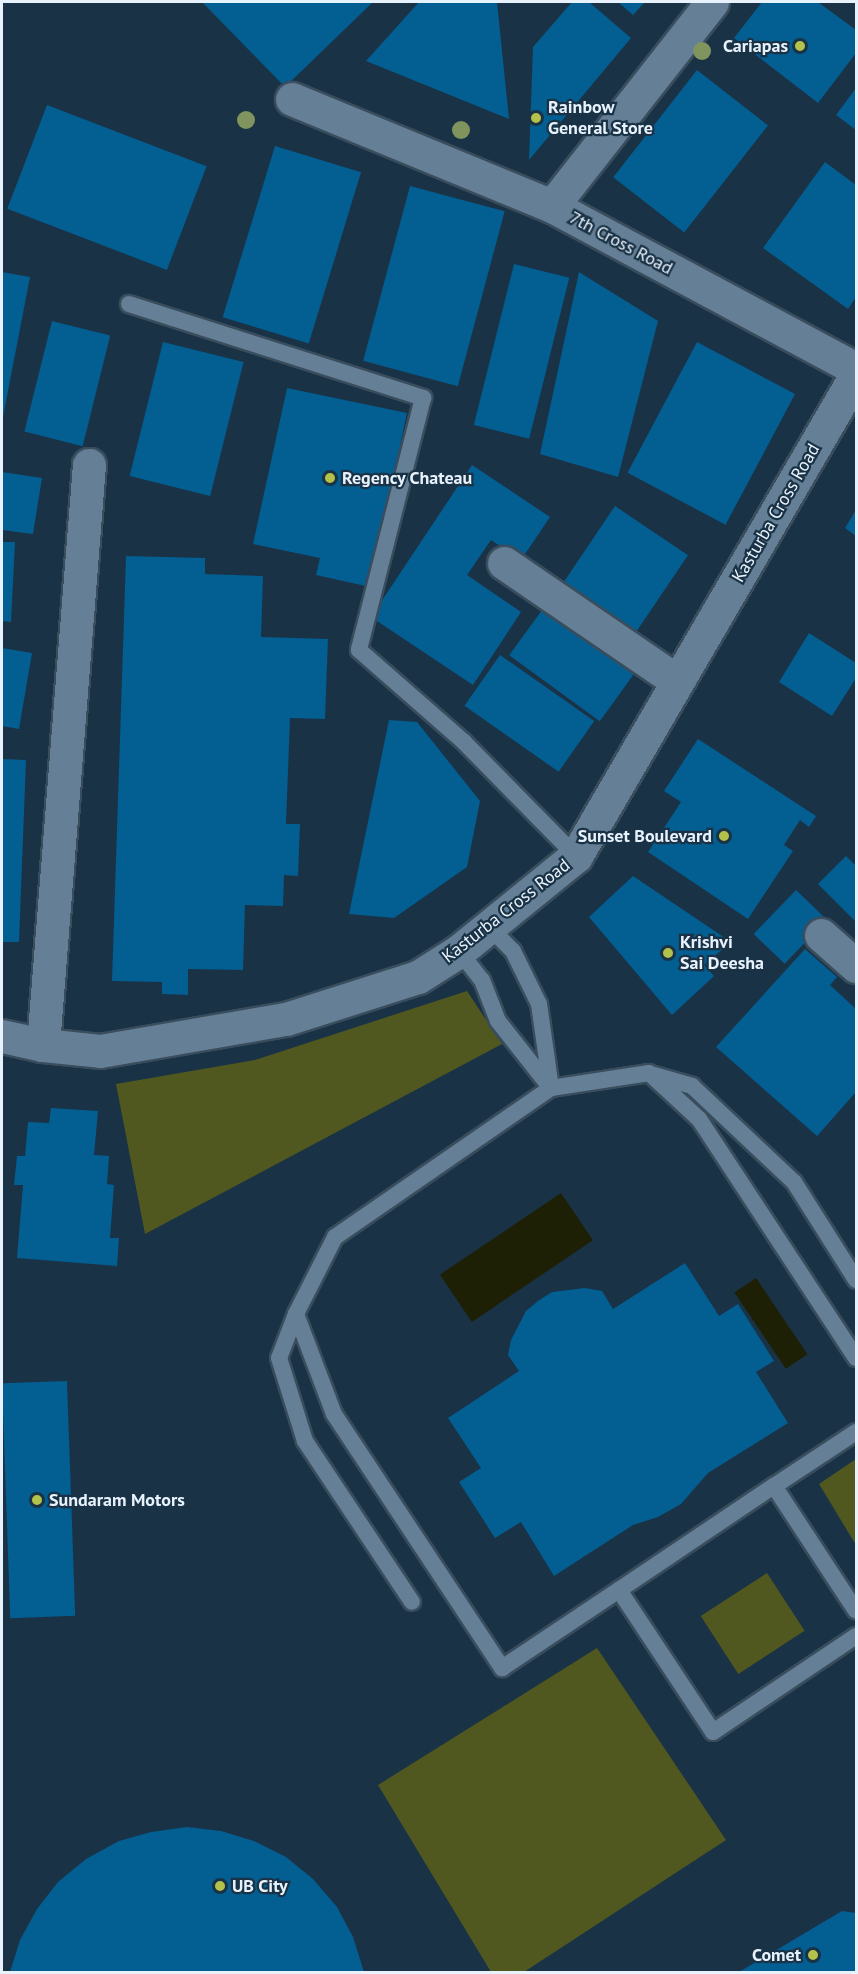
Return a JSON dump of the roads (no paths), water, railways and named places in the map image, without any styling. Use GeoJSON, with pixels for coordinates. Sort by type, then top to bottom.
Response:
{"type":"FeatureCollection","features":[{"type":"Feature","properties":{"kind":"street","name":"7th Cross Road"},"geometry":{"type":"LineString","coordinates":[[712,2],[552,206],[856,369]]}},
{"type":"Feature","properties":{"kind":"street"},"geometry":{"type":"LineString","coordinates":[[292,99],[552,206]]}},
{"type":"Feature","properties":{"kind":"street","name":"Kasturba Cross Road"},"geometry":{"type":"LineString","coordinates":[[2,1036],[43,1045],[100,1051],[286,1019],[418,977],[459,951],[576,856],[856,375]]}},
{"type":"Feature","properties":{"kind":"street"},"geometry":{"type":"LineString","coordinates":[[43,1045],[89,465]]}},
{"type":"Feature","properties":{"kind":"street"},"geometry":{"type":"LineString","coordinates":[[504,563],[677,681]]}},
{"type":"Feature","properties":{"kind":"street"},"geometry":{"type":"LineString","coordinates":[[822,934],[856,966]]}},
{"type":"Feature","properties":{"kind":"lane"},"geometry":{"type":"LineString","coordinates":[[129,304],[423,398],[359,650],[464,742],[576,856]]}},
{"type":"Feature","properties":{"kind":"lane"},"geometry":{"type":"LineString","coordinates":[[489,927],[513,951],[539,1004],[551,1088]]}},
{"type":"Feature","properties":{"kind":"lane"},"geometry":{"type":"LineString","coordinates":[[459,951],[482,980],[498,1021],[551,1088]]}},
{"type":"Feature","properties":{"kind":"lane"},"geometry":{"type":"LineString","coordinates":[[649,1073],[699,1119],[856,1358]]}},
{"type":"Feature","properties":{"kind":"lane"},"geometry":{"type":"LineString","coordinates":[[412,1602],[305,1441],[279,1358],[296,1314],[335,1237],[551,1088],[649,1073],[692,1086],[794,1182],[856,1280]]}},
{"type":"Feature","properties":{"kind":"lane"},"geometry":{"type":"LineString","coordinates":[[296,1314],[334,1414],[502,1668],[856,1432]]}},
{"type":"Feature","properties":{"kind":"lane"},"geometry":{"type":"LineString","coordinates":[[774,1486],[856,1611]]}},
{"type":"Feature","properties":{"kind":"lane"},"geometry":{"type":"LineString","coordinates":[[619,1590],[713,1732],[855,1639]]}},
{"type":"Feature","properties":{"kind":"place","name":"Cariapas"},"geometry":{"type":"Point","coordinates":[800,46]}},
{"type":"Feature","properties":{"kind":"place","name":"Rainbow General Store"},"geometry":{"type":"Point","coordinates":[536,118]}},
{"type":"Feature","properties":{"kind":"place","name":"Regency Chateau"},"geometry":{"type":"Point","coordinates":[330,478]}},
{"type":"Feature","properties":{"kind":"place","name":"Sunset Boulevard"},"geometry":{"type":"Point","coordinates":[724,836]}},
{"type":"Feature","properties":{"kind":"place","name":"Krishvi Sai Deesha"},"geometry":{"type":"Point","coordinates":[668,953]}},
{"type":"Feature","properties":{"kind":"place","name":"Sundaram Motors"},"geometry":{"type":"Point","coordinates":[37,1500]}},
{"type":"Feature","properties":{"kind":"place","name":"UB City"},"geometry":{"type":"Point","coordinates":[220,1886]}},
{"type":"Feature","properties":{"kind":"place","name":"Comet"},"geometry":{"type":"Point","coordinates":[813,1955]}}]}
